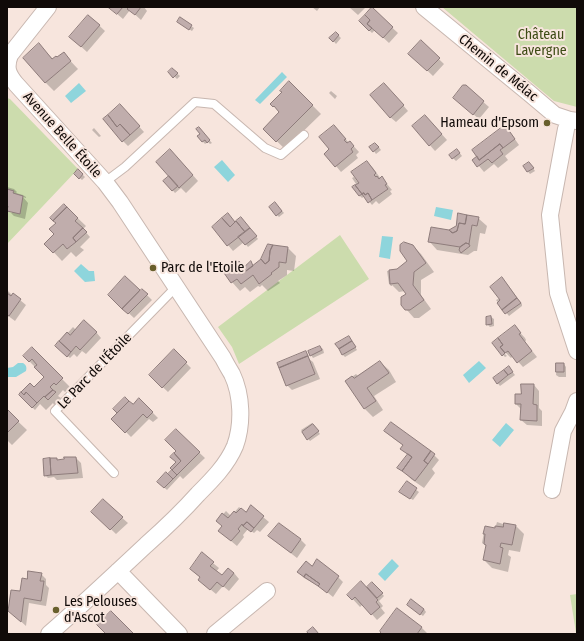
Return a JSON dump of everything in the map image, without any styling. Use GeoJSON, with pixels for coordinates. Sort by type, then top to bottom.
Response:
{"type":"FeatureCollection","features":[{"type":"Feature","properties":{"kind":"street","name":"Avenue Belle Étoile"},"geometry":{"type":"LineString","coordinates":[[48,7],[10,55],[7,67],[10,77],[106,182],[161,263],[233,375],[238,392],[240,409],[239,427],[235,445],[227,461],[215,477],[186,507],[118,571]]}},
{"type":"Feature","properties":{"kind":"street","name":"Chemin de Mélac"},"geometry":{"type":"LineString","coordinates":[[424,7],[555,115],[572,127]]}},
{"type":"Feature","properties":{"kind":"street"},"geometry":{"type":"LineString","coordinates":[[572,127],[550,214],[558,293],[577,351]]}},
{"type":"Feature","properties":{"kind":"street"},"geometry":{"type":"LineString","coordinates":[[552,490],[564,431],[577,401]]}},
{"type":"Feature","properties":{"kind":"street"},"geometry":{"type":"LineString","coordinates":[[49,634],[118,571],[179,634]]}},
{"type":"Feature","properties":{"kind":"street"},"geometry":{"type":"LineString","coordinates":[[215,634],[267,592]]}},
{"type":"Feature","properties":{"kind":"lane"},"geometry":{"type":"LineString","coordinates":[[106,182],[125,167],[195,102],[214,104],[265,148],[281,155],[304,135]]}},
{"type":"Feature","properties":{"kind":"lane","name":"Le Parc de l'Étoile"},"geometry":{"type":"LineString","coordinates":[[114,473],[55,411],[176,286]]}},
{"type":"Feature","properties":{"kind":"green space","name":"Château Lavergne"},"geometry":{"type":"Polygon","coordinates":[[[442,7],[577,7],[577,107],[554,101],[442,7]]]}},
{"type":"Feature","properties":{"kind":"green space"},"geometry":{"type":"Polygon","coordinates":[[[7,98],[10,99],[78,169],[7,244],[7,98]]]}},
{"type":"Feature","properties":{"kind":"green space"},"geometry":{"type":"Polygon","coordinates":[[[340,235],[369,279],[239,364],[232,347],[218,327],[340,235]]]}},
{"type":"Feature","properties":{"kind":"green space"},"geometry":{"type":"Polygon","coordinates":[[[577,594],[577,633],[576,633],[570,595],[577,594]]]}},
{"type":"Feature","properties":{"kind":"water"},"geometry":{"type":"Polygon","coordinates":[[[282,72],[287,77],[260,104],[255,100],[282,72]]]}},
{"type":"Feature","properties":{"kind":"water"},"geometry":{"type":"Polygon","coordinates":[[[79,83],[86,91],[71,103],[65,96],[79,83]]]}},
{"type":"Feature","properties":{"kind":"water"},"geometry":{"type":"Polygon","coordinates":[[[222,160],[235,175],[228,182],[214,167],[222,160]]]}},
{"type":"Feature","properties":{"kind":"water"},"geometry":{"type":"Polygon","coordinates":[[[436,207],[453,210],[451,220],[434,216],[436,207]]]}},
{"type":"Feature","properties":{"kind":"water"},"geometry":{"type":"Polygon","coordinates":[[[382,236],[393,237],[390,259],[379,257],[382,236]]]}},
{"type":"Feature","properties":{"kind":"water"},"geometry":{"type":"Polygon","coordinates":[[[81,264],[89,271],[94,271],[95,281],[85,282],[74,271],[81,264]]]}},
{"type":"Feature","properties":{"kind":"water"},"geometry":{"type":"Polygon","coordinates":[[[479,361],[486,368],[469,383],[463,375],[479,361]]]}},
{"type":"Feature","properties":{"kind":"water"},"geometry":{"type":"Polygon","coordinates":[[[18,363],[23,363],[25,365],[26,371],[16,377],[7,377],[7,368],[13,367],[18,363]]]}},
{"type":"Feature","properties":{"kind":"water"},"geometry":{"type":"Polygon","coordinates":[[[506,423],[514,430],[500,447],[492,440],[506,423]]]}},
{"type":"Feature","properties":{"kind":"water"},"geometry":{"type":"Polygon","coordinates":[[[392,559],[399,566],[385,581],[378,574],[392,559]]]}},
{"type":"Feature","properties":{"kind":"building"},"geometry":{"type":"Polygon","coordinates":[[[108,7],[123,7],[117,14],[108,7]]]}},
{"type":"Feature","properties":{"kind":"building"},"geometry":{"type":"Polygon","coordinates":[[[128,7],[141,7],[135,15],[127,9],[128,7]]]}},
{"type":"Feature","properties":{"kind":"building"},"geometry":{"type":"Polygon","coordinates":[[[372,7],[393,27],[383,38],[367,24],[370,20],[365,15],[372,7]]]}},
{"type":"Feature","properties":{"kind":"building"},"geometry":{"type":"Polygon","coordinates":[[[88,15],[100,25],[81,47],[69,37],[88,15]]]}},
{"type":"Feature","properties":{"kind":"building"},"geometry":{"type":"Polygon","coordinates":[[[365,15],[370,20],[367,24],[372,28],[369,31],[359,21],[365,15]]]}},
{"type":"Feature","properties":{"kind":"building"},"geometry":{"type":"Polygon","coordinates":[[[180,17],[192,25],[189,30],[177,22],[180,17]]]}},
{"type":"Feature","properties":{"kind":"building"},"geometry":{"type":"Polygon","coordinates":[[[336,32],[339,35],[333,42],[329,38],[336,32]]]}},
{"type":"Feature","properties":{"kind":"building"},"geometry":{"type":"Polygon","coordinates":[[[421,40],[440,58],[427,71],[408,54],[421,40]]]}},
{"type":"Feature","properties":{"kind":"building"},"geometry":{"type":"Polygon","coordinates":[[[39,43],[52,59],[64,52],[71,61],[45,83],[23,58],[39,43]]]}},
{"type":"Feature","properties":{"kind":"building"},"geometry":{"type":"Polygon","coordinates":[[[172,68],[178,73],[173,78],[168,72],[172,68]]]}},
{"type":"Feature","properties":{"kind":"building"},"geometry":{"type":"Polygon","coordinates":[[[289,81],[313,105],[276,142],[263,129],[279,112],[270,104],[282,92],[280,91],[289,81]]]}},
{"type":"Feature","properties":{"kind":"building"},"geometry":{"type":"Polygon","coordinates":[[[384,83],[404,105],[390,118],[370,95],[384,83]]]}},
{"type":"Feature","properties":{"kind":"building"},"geometry":{"type":"Polygon","coordinates":[[[463,85],[466,85],[484,101],[473,115],[453,98],[463,85]]]}},
{"type":"Feature","properties":{"kind":"building"},"geometry":{"type":"Polygon","coordinates":[[[120,104],[140,126],[130,135],[120,124],[117,127],[108,115],[120,104]]]}},
{"type":"Feature","properties":{"kind":"building"},"geometry":{"type":"Polygon","coordinates":[[[108,115],[117,127],[120,124],[130,135],[122,142],[103,119],[108,115]]]}},
{"type":"Feature","properties":{"kind":"building"},"geometry":{"type":"Polygon","coordinates":[[[425,115],[442,134],[429,146],[412,126],[425,115]]]}},
{"type":"Feature","properties":{"kind":"building"},"geometry":{"type":"Polygon","coordinates":[[[334,125],[346,139],[344,140],[347,143],[350,141],[354,146],[351,149],[353,152],[335,167],[324,154],[329,149],[319,137],[334,125]]]}},
{"type":"Feature","properties":{"kind":"building"},"geometry":{"type":"Polygon","coordinates":[[[505,125],[515,139],[503,148],[500,144],[479,160],[472,150],[505,125]]]}},
{"type":"Feature","properties":{"kind":"building"},"geometry":{"type":"Polygon","coordinates":[[[199,127],[210,140],[207,143],[205,140],[202,142],[197,136],[200,134],[196,129],[199,127]]]}},
{"type":"Feature","properties":{"kind":"building"},"geometry":{"type":"Polygon","coordinates":[[[375,143],[379,147],[373,152],[369,147],[375,143]]]}},
{"type":"Feature","properties":{"kind":"building"},"geometry":{"type":"Polygon","coordinates":[[[500,144],[503,148],[500,150],[503,154],[492,163],[488,159],[477,167],[472,160],[477,156],[479,160],[500,144]]]}},
{"type":"Feature","properties":{"kind":"building"},"geometry":{"type":"Polygon","coordinates":[[[170,149],[193,175],[179,188],[156,162],[170,149]]]}},
{"type":"Feature","properties":{"kind":"building"},"geometry":{"type":"Polygon","coordinates":[[[457,149],[460,153],[452,159],[449,155],[457,149]]]}},
{"type":"Feature","properties":{"kind":"building"},"geometry":{"type":"Polygon","coordinates":[[[367,161],[376,173],[374,175],[376,177],[377,176],[379,179],[382,176],[388,189],[372,200],[368,193],[365,195],[364,193],[362,194],[355,185],[359,183],[351,172],[367,161]]]}},
{"type":"Feature","properties":{"kind":"building"},"geometry":{"type":"Polygon","coordinates":[[[529,162],[534,168],[527,172],[523,166],[529,162]]]}},
{"type":"Feature","properties":{"kind":"building"},"geometry":{"type":"Polygon","coordinates":[[[78,169],[83,174],[79,179],[74,174],[78,169]]]}},
{"type":"Feature","properties":{"kind":"building"},"geometry":{"type":"Polygon","coordinates":[[[169,176],[178,186],[172,191],[163,181],[169,176]]]}},
{"type":"Feature","properties":{"kind":"building"},"geometry":{"type":"Polygon","coordinates":[[[355,185],[362,194],[359,196],[352,187],[355,185]]]}},
{"type":"Feature","properties":{"kind":"building"},"geometry":{"type":"Polygon","coordinates":[[[7,189],[14,191],[13,193],[23,196],[20,214],[7,211],[7,189]]]}},
{"type":"Feature","properties":{"kind":"building"},"geometry":{"type":"Polygon","coordinates":[[[364,193],[365,195],[368,193],[372,200],[368,203],[362,194],[364,193]]]}},
{"type":"Feature","properties":{"kind":"building"},"geometry":{"type":"Polygon","coordinates":[[[275,202],[282,211],[276,216],[269,207],[275,202]]]}},
{"type":"Feature","properties":{"kind":"building"},"geometry":{"type":"Polygon","coordinates":[[[64,204],[67,207],[53,221],[50,218],[64,204]]]}},
{"type":"Feature","properties":{"kind":"building"},"geometry":{"type":"Polygon","coordinates":[[[67,207],[78,218],[75,221],[83,228],[73,238],[76,242],[67,249],[63,244],[53,253],[44,244],[54,234],[49,229],[56,223],[53,221],[67,207]]]}},
{"type":"Feature","properties":{"kind":"building"},"geometry":{"type":"Polygon","coordinates":[[[228,213],[235,222],[230,227],[222,218],[228,213]]]}},
{"type":"Feature","properties":{"kind":"building"},"geometry":{"type":"Polygon","coordinates":[[[458,213],[467,215],[465,224],[459,223],[457,231],[452,233],[449,230],[456,226],[458,213]]]}},
{"type":"Feature","properties":{"kind":"building"},"geometry":{"type":"Polygon","coordinates":[[[467,215],[479,217],[477,226],[472,225],[469,244],[466,243],[460,247],[428,242],[431,227],[449,230],[453,233],[457,231],[459,223],[465,224],[467,215]]]}},
{"type":"Feature","properties":{"kind":"building"},"geometry":{"type":"Polygon","coordinates":[[[241,217],[250,228],[245,232],[236,221],[241,217]]]}},
{"type":"Feature","properties":{"kind":"building"},"geometry":{"type":"Polygon","coordinates":[[[222,218],[230,227],[236,221],[245,232],[227,246],[212,227],[222,218]]]}},
{"type":"Feature","properties":{"kind":"building"},"geometry":{"type":"Polygon","coordinates":[[[83,228],[87,232],[76,242],[73,238],[83,228]]]}},
{"type":"Feature","properties":{"kind":"building"},"geometry":{"type":"Polygon","coordinates":[[[250,228],[257,236],[245,245],[238,237],[250,228]]]}},
{"type":"Feature","properties":{"kind":"building"},"geometry":{"type":"Polygon","coordinates":[[[404,242],[413,245],[426,263],[414,272],[413,285],[424,300],[410,310],[405,310],[401,305],[401,297],[406,294],[398,283],[390,284],[389,270],[397,269],[407,261],[400,251],[400,245],[404,242]]]}},
{"type":"Feature","properties":{"kind":"building"},"geometry":{"type":"Polygon","coordinates":[[[466,243],[470,246],[461,253],[459,250],[460,247],[466,243]]]}},
{"type":"Feature","properties":{"kind":"building"},"geometry":{"type":"Polygon","coordinates":[[[268,244],[273,245],[270,251],[269,261],[265,264],[261,259],[268,244]]]}},
{"type":"Feature","properties":{"kind":"building"},"geometry":{"type":"Polygon","coordinates":[[[273,245],[288,247],[286,263],[279,262],[279,267],[259,284],[253,275],[241,284],[237,279],[231,283],[224,273],[239,261],[244,267],[238,269],[242,274],[261,259],[265,264],[269,261],[270,251],[273,245]]]}},
{"type":"Feature","properties":{"kind":"building"},"geometry":{"type":"Polygon","coordinates":[[[251,261],[253,266],[242,274],[238,269],[244,267],[251,261]]]}},
{"type":"Feature","properties":{"kind":"building"},"geometry":{"type":"Polygon","coordinates":[[[125,276],[140,290],[122,309],[108,295],[125,276]]]}},
{"type":"Feature","properties":{"kind":"building"},"geometry":{"type":"Polygon","coordinates":[[[502,277],[517,298],[502,310],[497,303],[500,300],[490,287],[502,277]]]}},
{"type":"Feature","properties":{"kind":"building"},"geometry":{"type":"Polygon","coordinates":[[[142,289],[148,294],[128,314],[122,309],[142,289]]]}},
{"type":"Feature","properties":{"kind":"building"},"geometry":{"type":"Polygon","coordinates":[[[7,293],[11,296],[13,293],[21,299],[9,316],[7,315],[7,293]]]}},
{"type":"Feature","properties":{"kind":"building"},"geometry":{"type":"Polygon","coordinates":[[[517,298],[521,303],[505,314],[502,310],[517,298]]]}},
{"type":"Feature","properties":{"kind":"building"},"geometry":{"type":"Polygon","coordinates":[[[491,316],[492,324],[486,325],[486,317],[491,316]]]}},
{"type":"Feature","properties":{"kind":"building"},"geometry":{"type":"Polygon","coordinates":[[[84,320],[97,332],[80,350],[76,346],[71,352],[59,341],[67,332],[70,335],[84,320]]]}},
{"type":"Feature","properties":{"kind":"building"},"geometry":{"type":"Polygon","coordinates":[[[515,325],[521,333],[519,334],[532,351],[517,363],[508,351],[505,353],[500,347],[503,345],[498,338],[515,325]]]}},
{"type":"Feature","properties":{"kind":"building"},"geometry":{"type":"Polygon","coordinates":[[[349,336],[352,341],[339,349],[335,344],[349,336]]]}},
{"type":"Feature","properties":{"kind":"building"},"geometry":{"type":"Polygon","coordinates":[[[498,338],[503,345],[500,347],[505,353],[502,356],[492,343],[498,338]]]}},
{"type":"Feature","properties":{"kind":"building"},"geometry":{"type":"Polygon","coordinates":[[[59,341],[71,352],[67,357],[55,346],[59,341]]]}},
{"type":"Feature","properties":{"kind":"building"},"geometry":{"type":"Polygon","coordinates":[[[352,341],[356,347],[342,355],[339,349],[352,341]]]}},
{"type":"Feature","properties":{"kind":"building"},"geometry":{"type":"Polygon","coordinates":[[[320,346],[322,350],[310,356],[308,351],[320,346]]]}},
{"type":"Feature","properties":{"kind":"building"},"geometry":{"type":"Polygon","coordinates":[[[32,347],[63,378],[56,385],[54,383],[50,387],[53,390],[37,403],[26,392],[24,395],[21,392],[30,383],[34,387],[44,377],[34,367],[37,365],[32,359],[29,362],[23,356],[32,347]]]}},
{"type":"Feature","properties":{"kind":"building"},"geometry":{"type":"Polygon","coordinates":[[[174,349],[187,362],[162,388],[149,375],[174,349]]]}},
{"type":"Feature","properties":{"kind":"building"},"geometry":{"type":"Polygon","coordinates":[[[306,351],[308,356],[279,368],[277,363],[306,351]]]}},
{"type":"Feature","properties":{"kind":"building"},"geometry":{"type":"Polygon","coordinates":[[[308,356],[315,374],[286,386],[279,368],[308,356]]]}},
{"type":"Feature","properties":{"kind":"building"},"geometry":{"type":"Polygon","coordinates":[[[380,361],[389,373],[367,388],[376,401],[364,409],[345,381],[352,376],[354,378],[380,361]]]}},
{"type":"Feature","properties":{"kind":"building"},"geometry":{"type":"Polygon","coordinates":[[[556,363],[564,363],[564,372],[556,372],[556,363]]]}},
{"type":"Feature","properties":{"kind":"building"},"geometry":{"type":"Polygon","coordinates":[[[509,366],[513,372],[508,375],[504,370],[509,366]]]}},
{"type":"Feature","properties":{"kind":"building"},"geometry":{"type":"Polygon","coordinates":[[[504,370],[508,375],[497,384],[493,378],[504,370]]]}},
{"type":"Feature","properties":{"kind":"building"},"geometry":{"type":"Polygon","coordinates":[[[521,384],[534,384],[533,404],[537,405],[537,421],[520,420],[521,404],[515,404],[515,394],[521,394],[521,384]]]}},
{"type":"Feature","properties":{"kind":"building"},"geometry":{"type":"Polygon","coordinates":[[[53,390],[56,392],[48,400],[45,397],[53,390]]]}},
{"type":"Feature","properties":{"kind":"building"},"geometry":{"type":"Polygon","coordinates":[[[21,392],[24,395],[26,392],[37,403],[32,408],[19,395],[21,392]]]}},
{"type":"Feature","properties":{"kind":"building"},"geometry":{"type":"Polygon","coordinates":[[[125,397],[129,401],[117,413],[113,409],[125,397]]]}},
{"type":"Feature","properties":{"kind":"building"},"geometry":{"type":"Polygon","coordinates":[[[139,398],[153,412],[147,418],[143,414],[125,433],[111,419],[129,401],[133,404],[139,398]]]}},
{"type":"Feature","properties":{"kind":"building"},"geometry":{"type":"Polygon","coordinates":[[[7,409],[19,421],[7,433],[7,409]]]}},
{"type":"Feature","properties":{"kind":"building"},"geometry":{"type":"Polygon","coordinates":[[[391,422],[431,451],[424,461],[428,464],[415,481],[402,471],[412,457],[400,449],[403,445],[384,431],[391,422]]]}},
{"type":"Feature","properties":{"kind":"building"},"geometry":{"type":"Polygon","coordinates":[[[313,424],[319,431],[307,440],[302,432],[313,424]]]}},
{"type":"Feature","properties":{"kind":"building"},"geometry":{"type":"Polygon","coordinates":[[[176,429],[200,452],[177,475],[172,470],[181,461],[174,453],[176,451],[165,440],[176,429]]]}},
{"type":"Feature","properties":{"kind":"building"},"geometry":{"type":"Polygon","coordinates":[[[431,451],[435,454],[428,464],[424,461],[431,451]]]}},
{"type":"Feature","properties":{"kind":"building"},"geometry":{"type":"Polygon","coordinates":[[[174,453],[181,461],[172,470],[170,468],[176,462],[170,457],[174,453]]]}},
{"type":"Feature","properties":{"kind":"building"},"geometry":{"type":"Polygon","coordinates":[[[408,454],[412,457],[402,471],[397,468],[408,454]]]}},
{"type":"Feature","properties":{"kind":"building"},"geometry":{"type":"Polygon","coordinates":[[[64,457],[76,457],[78,473],[51,475],[50,458],[57,458],[57,460],[64,459],[64,457]]]}},
{"type":"Feature","properties":{"kind":"building"},"geometry":{"type":"Polygon","coordinates":[[[50,458],[51,475],[44,476],[43,459],[50,458]]]}},
{"type":"Feature","properties":{"kind":"building"},"geometry":{"type":"Polygon","coordinates":[[[172,470],[177,475],[173,479],[168,474],[172,470]]]}},
{"type":"Feature","properties":{"kind":"building"},"geometry":{"type":"Polygon","coordinates":[[[166,472],[173,479],[164,488],[157,482],[166,472]]]}},
{"type":"Feature","properties":{"kind":"building"},"geometry":{"type":"Polygon","coordinates":[[[407,481],[417,488],[410,499],[399,492],[407,481]]]}},
{"type":"Feature","properties":{"kind":"building"},"geometry":{"type":"Polygon","coordinates":[[[103,499],[123,517],[110,530],[91,512],[103,499]]]}},
{"type":"Feature","properties":{"kind":"building"},"geometry":{"type":"Polygon","coordinates":[[[251,505],[264,516],[254,528],[247,522],[243,526],[242,524],[238,529],[240,531],[231,541],[218,531],[222,526],[216,521],[222,513],[228,518],[234,511],[236,513],[241,508],[246,512],[251,505]]]}},
{"type":"Feature","properties":{"kind":"building"},"geometry":{"type":"Polygon","coordinates":[[[247,522],[254,528],[251,532],[243,526],[247,522]]]}},
{"type":"Feature","properties":{"kind":"building"},"geometry":{"type":"Polygon","coordinates":[[[279,523],[301,539],[291,553],[268,536],[279,523]]]}},
{"type":"Feature","properties":{"kind":"building"},"geometry":{"type":"Polygon","coordinates":[[[504,523],[516,525],[512,545],[501,543],[500,547],[503,548],[500,564],[483,560],[486,545],[484,544],[485,534],[483,534],[485,526],[495,528],[495,526],[503,527],[504,523]]]}},
{"type":"Feature","properties":{"kind":"building"},"geometry":{"type":"Polygon","coordinates":[[[202,552],[214,562],[210,566],[222,575],[228,568],[234,573],[223,587],[217,582],[210,590],[198,580],[200,577],[190,569],[202,552]]]}},
{"type":"Feature","properties":{"kind":"building"},"geometry":{"type":"Polygon","coordinates":[[[317,559],[339,576],[327,593],[318,586],[320,584],[306,574],[304,577],[297,572],[306,561],[312,566],[317,559]]]}},
{"type":"Feature","properties":{"kind":"building"},"geometry":{"type":"Polygon","coordinates":[[[28,571],[42,573],[40,581],[44,581],[41,601],[24,598],[21,622],[8,611],[11,590],[20,591],[22,578],[27,579],[28,571]]]}},
{"type":"Feature","properties":{"kind":"building"},"geometry":{"type":"Polygon","coordinates":[[[306,574],[320,584],[318,586],[304,577],[306,574]]]}},
{"type":"Feature","properties":{"kind":"building"},"geometry":{"type":"Polygon","coordinates":[[[361,581],[378,600],[376,602],[380,607],[371,615],[355,597],[352,600],[347,595],[361,581]]]}},
{"type":"Feature","properties":{"kind":"building"},"geometry":{"type":"Polygon","coordinates":[[[372,582],[383,593],[377,598],[367,587],[372,582]]]}},
{"type":"Feature","properties":{"kind":"building"},"geometry":{"type":"Polygon","coordinates":[[[411,599],[424,609],[420,615],[407,605],[411,599]]]}},
{"type":"Feature","properties":{"kind":"building"},"geometry":{"type":"Polygon","coordinates":[[[397,608],[422,627],[417,634],[381,634],[380,631],[397,608]]]}},
{"type":"Feature","properties":{"kind":"building"},"geometry":{"type":"Polygon","coordinates":[[[111,611],[134,634],[106,634],[97,625],[111,611]]]}},
{"type":"Feature","properties":{"kind":"building"},"geometry":{"type":"Polygon","coordinates":[[[313,627],[319,634],[309,634],[307,632],[313,627]]]}},
{"type":"Feature","properties":{"kind":"place","name":"Hameau d'Epsom"},"geometry":{"type":"Point","coordinates":[547,123]}},
{"type":"Feature","properties":{"kind":"place","name":"Parc de l'Etoile"},"geometry":{"type":"Point","coordinates":[153,268]}},
{"type":"Feature","properties":{"kind":"place","name":"Les Pelouses d'Ascot"},"geometry":{"type":"Point","coordinates":[56,610]}}]}
